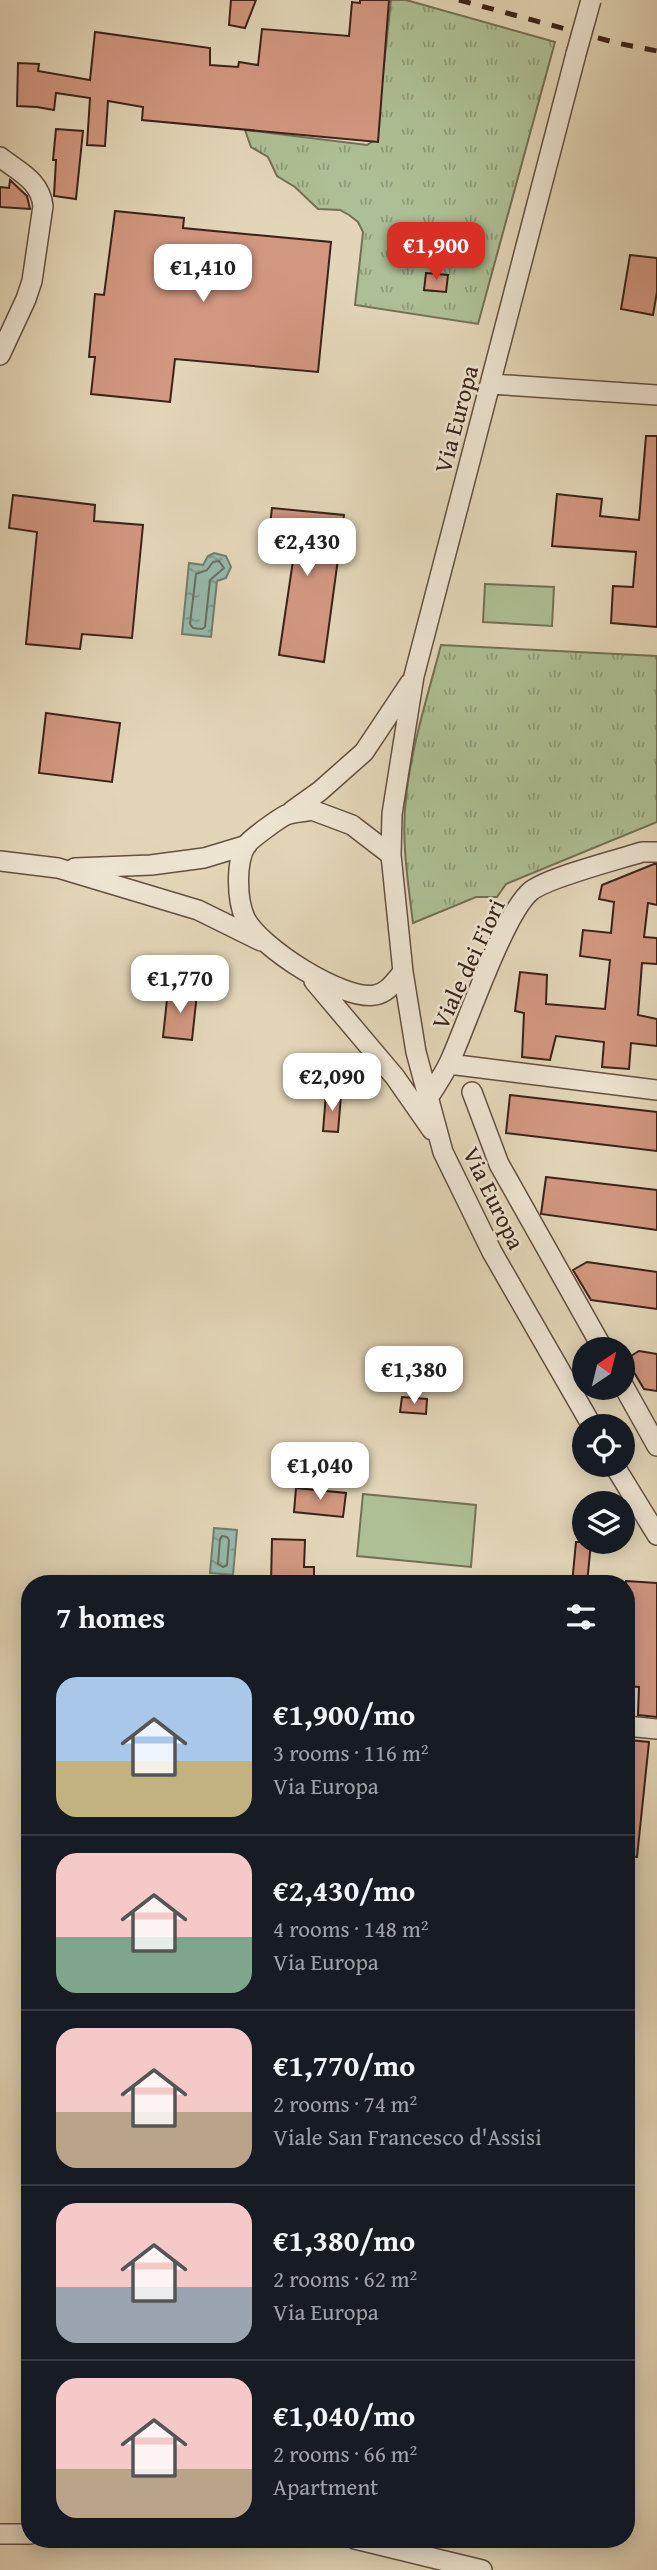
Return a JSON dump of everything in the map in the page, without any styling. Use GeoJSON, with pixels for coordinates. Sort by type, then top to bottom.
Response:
{"type":"FeatureCollection","features":[{"type":"Feature","properties":{"kind":"street","name":"Via Europa"},"geometry":{"type":"LineString","coordinates":[[391,855],[392,814],[414,676],[590,0]]}},
{"type":"Feature","properties":{"kind":"street"},"geometry":{"type":"LineString","coordinates":[[0,157],[35,184],[42,196],[43,206],[32,281],[0,355]]}},
{"type":"Feature","properties":{"kind":"street"},"geometry":{"type":"LineString","coordinates":[[491,384],[657,395]]}},
{"type":"Feature","properties":{"kind":"street"},"geometry":{"type":"LineString","coordinates":[[0,861],[58,868],[151,865],[205,858],[247,845],[320,791],[364,752],[414,676]]}},
{"type":"Feature","properties":{"kind":"street"},"geometry":{"type":"LineString","coordinates":[[58,868],[198,910],[265,942],[309,974],[340,988],[375,996],[387,991],[403,972],[391,855],[352,825],[312,810],[286,814]]}},
{"type":"Feature","properties":{"kind":"street"},"geometry":{"type":"LineString","coordinates":[[247,845],[240,867],[237,892],[245,919],[265,942]]}},
{"type":"Feature","properties":{"kind":"street","name":"Viale dei Fiori"},"geometry":{"type":"LineString","coordinates":[[428,1098],[449,1064],[505,931],[521,903],[532,891],[642,852],[657,852]]}},
{"type":"Feature","properties":{"kind":"street","name":"Via Europa"},"geometry":{"type":"LineString","coordinates":[[403,972],[416,1052],[440,1143],[492,1252],[585,1414]]}},
{"type":"Feature","properties":{"kind":"street"},"geometry":{"type":"LineString","coordinates":[[309,974],[394,1077],[440,1143]]}},
{"type":"Feature","properties":{"kind":"street","name":"Viale dei Fiori"},"geometry":{"type":"LineString","coordinates":[[449,1064],[657,1090]]}},
{"type":"Feature","properties":{"kind":"street"},"geometry":{"type":"LineString","coordinates":[[472,1092],[499,1164],[596,1337]]}},
{"type":"Feature","properties":{"kind":"street"},"geometry":{"type":"LineString","coordinates":[[631,1400],[657,1446]]}},
{"type":"Feature","properties":{"kind":"street"},"geometry":{"type":"LineString","coordinates":[[621,1477],[657,1535]]}},
{"type":"Feature","properties":{"kind":"street"},"geometry":{"type":"LineString","coordinates":[[637,1506],[657,1507]]}},
{"type":"Feature","properties":{"kind":"street"},"geometry":{"type":"LineString","coordinates":[[635,1727],[657,1729]]}},
{"type":"Feature","properties":{"kind":"street"},"geometry":{"type":"LineString","coordinates":[[0,2535],[21,2534]]}},
{"type":"Feature","properties":{"kind":"street"},"geometry":{"type":"LineString","coordinates":[[392,2548],[482,2570]]}},
{"type":"Feature","properties":{"kind":"green space"},"geometry":{"type":"Polygon","coordinates":[[[391,0],[406,0],[555,42],[478,324],[355,305],[363,232],[358,222],[340,210],[318,209],[295,187],[277,176],[268,157],[251,147],[245,130],[367,145],[376,139],[391,0]]]}},
{"type":"Feature","properties":{"kind":"green space"},"geometry":{"type":"Polygon","coordinates":[[[485,584],[554,587],[552,626],[483,622],[485,584]]]}},
{"type":"Feature","properties":{"kind":"green space"},"geometry":{"type":"Polygon","coordinates":[[[441,645],[657,656],[657,822],[506,884],[497,897],[476,897],[413,923],[405,845],[406,798],[416,740],[441,645]]]}},
{"type":"Feature","properties":{"kind":"green space"},"geometry":{"type":"Polygon","coordinates":[[[363,1494],[476,1505],[471,1567],[357,1556],[363,1494]]]}},
{"type":"Feature","properties":{"kind":"water"},"geometry":{"type":"Polygon","coordinates":[[[214,553],[226,556],[231,567],[226,578],[217,581],[211,637],[182,634],[189,563],[203,565],[208,556],[214,553]]]}},
{"type":"Feature","properties":{"kind":"water"},"geometry":{"type":"Polygon","coordinates":[[[214,1528],[237,1530],[233,1575],[210,1573],[214,1528]]]}},
{"type":"Feature","properties":{"kind":"building"},"geometry":{"type":"Polygon","coordinates":[[[231,0],[256,0],[245,28],[229,25],[231,0]]]}},
{"type":"Feature","properties":{"kind":"building"},"geometry":{"type":"Polygon","coordinates":[[[360,0],[389,0],[378,142],[142,120],[143,107],[108,101],[105,146],[87,145],[90,98],[56,93],[54,110],[17,106],[18,63],[39,64],[38,71],[90,80],[95,32],[210,48],[210,65],[238,67],[239,62],[258,65],[262,29],[349,36],[352,2],[360,3],[360,0]]]}},
{"type":"Feature","properties":{"kind":"building"},"geometry":{"type":"Polygon","coordinates":[[[56,129],[83,131],[76,199],[54,196],[56,129]]]}},
{"type":"Feature","properties":{"kind":"building"},"geometry":{"type":"Polygon","coordinates":[[[10,180],[27,196],[30,209],[0,207],[0,187],[9,188],[10,180]]]}},
{"type":"Feature","properties":{"kind":"building"},"geometry":{"type":"Polygon","coordinates":[[[115,211],[184,218],[183,228],[331,242],[318,372],[175,359],[170,402],[91,394],[95,357],[89,357],[95,294],[104,295],[115,211]]]}},
{"type":"Feature","properties":{"kind":"building"},"geometry":{"type":"Polygon","coordinates":[[[630,255],[657,258],[657,292],[653,315],[621,309],[630,255]]]}},
{"type":"Feature","properties":{"kind":"building"},"geometry":{"type":"Polygon","coordinates":[[[426,273],[448,275],[446,292],[424,290],[426,273]]]}},
{"type":"Feature","properties":{"kind":"building"},"geometry":{"type":"Polygon","coordinates":[[[646,436],[657,436],[657,627],[611,623],[613,586],[633,587],[636,552],[552,546],[557,494],[602,499],[600,516],[639,520],[646,436]]]}},
{"type":"Feature","properties":{"kind":"building"},"geometry":{"type":"Polygon","coordinates":[[[13,495],[95,505],[94,521],[143,525],[132,638],[82,634],[80,649],[26,644],[37,532],[9,528],[13,495]]]}},
{"type":"Feature","properties":{"kind":"building"},"geometry":{"type":"Polygon","coordinates":[[[272,508],[344,515],[324,662],[279,655],[294,554],[267,551],[272,508]]]}},
{"type":"Feature","properties":{"kind":"building"},"geometry":{"type":"Polygon","coordinates":[[[46,713],[120,723],[112,782],[39,773],[46,713]]]}},
{"type":"Feature","properties":{"kind":"building"},"geometry":{"type":"Polygon","coordinates":[[[657,864],[657,905],[648,903],[644,937],[657,938],[657,964],[642,963],[638,1015],[657,1019],[657,1046],[631,1043],[629,1069],[602,1067],[604,1042],[556,1036],[550,1060],[522,1057],[524,1013],[515,1011],[520,972],[547,975],[546,1004],[605,1009],[610,960],[580,956],[583,930],[611,933],[614,902],[599,899],[602,885],[657,864]]]}},
{"type":"Feature","properties":{"kind":"building"},"geometry":{"type":"Polygon","coordinates":[[[168,990],[197,993],[192,1040],[163,1037],[168,990]]]}},
{"type":"Feature","properties":{"kind":"building"},"geometry":{"type":"Polygon","coordinates":[[[326,1094],[341,1095],[338,1132],[323,1131],[326,1094]]]}},
{"type":"Feature","properties":{"kind":"building"},"geometry":{"type":"Polygon","coordinates":[[[510,1095],[657,1112],[657,1151],[506,1133],[510,1095]]]}},
{"type":"Feature","properties":{"kind":"building"},"geometry":{"type":"Polygon","coordinates":[[[546,1177],[657,1190],[657,1230],[541,1214],[546,1177]]]}},
{"type":"Feature","properties":{"kind":"building"},"geometry":{"type":"Polygon","coordinates":[[[587,1262],[657,1272],[657,1309],[591,1300],[573,1270],[587,1262]]]}},
{"type":"Feature","properties":{"kind":"building"},"geometry":{"type":"Polygon","coordinates":[[[639,1351],[657,1354],[657,1391],[644,1389],[635,1374],[635,1353],[639,1351]]]}},
{"type":"Feature","properties":{"kind":"building"},"geometry":{"type":"Polygon","coordinates":[[[402,1397],[427,1399],[426,1414],[400,1412],[402,1397]]]}},
{"type":"Feature","properties":{"kind":"building"},"geometry":{"type":"Polygon","coordinates":[[[296,1488],[346,1493],[343,1517],[294,1512],[296,1488]]]}},
{"type":"Feature","properties":{"kind":"building"},"geometry":{"type":"Polygon","coordinates":[[[272,1539],[305,1540],[304,1567],[314,1567],[314,1575],[271,1575],[272,1539]]]}},
{"type":"Feature","properties":{"kind":"building"},"geometry":{"type":"Polygon","coordinates":[[[575,1554],[590,1554],[588,1575],[573,1575],[575,1554]]]}},
{"type":"Feature","properties":{"kind":"building"},"geometry":{"type":"Polygon","coordinates":[[[635,1582],[657,1583],[657,1717],[638,1715],[639,1687],[635,1687],[635,1582]]]}},
{"type":"Feature","properties":{"kind":"building"},"geometry":{"type":"Polygon","coordinates":[[[635,1741],[649,1742],[635,1857],[635,1741]]]}},
{"type":"Feature","properties":{"kind":"railway"},"geometry":{"type":"LineString","coordinates":[[459,0],[617,43],[657,51]]}}]}
